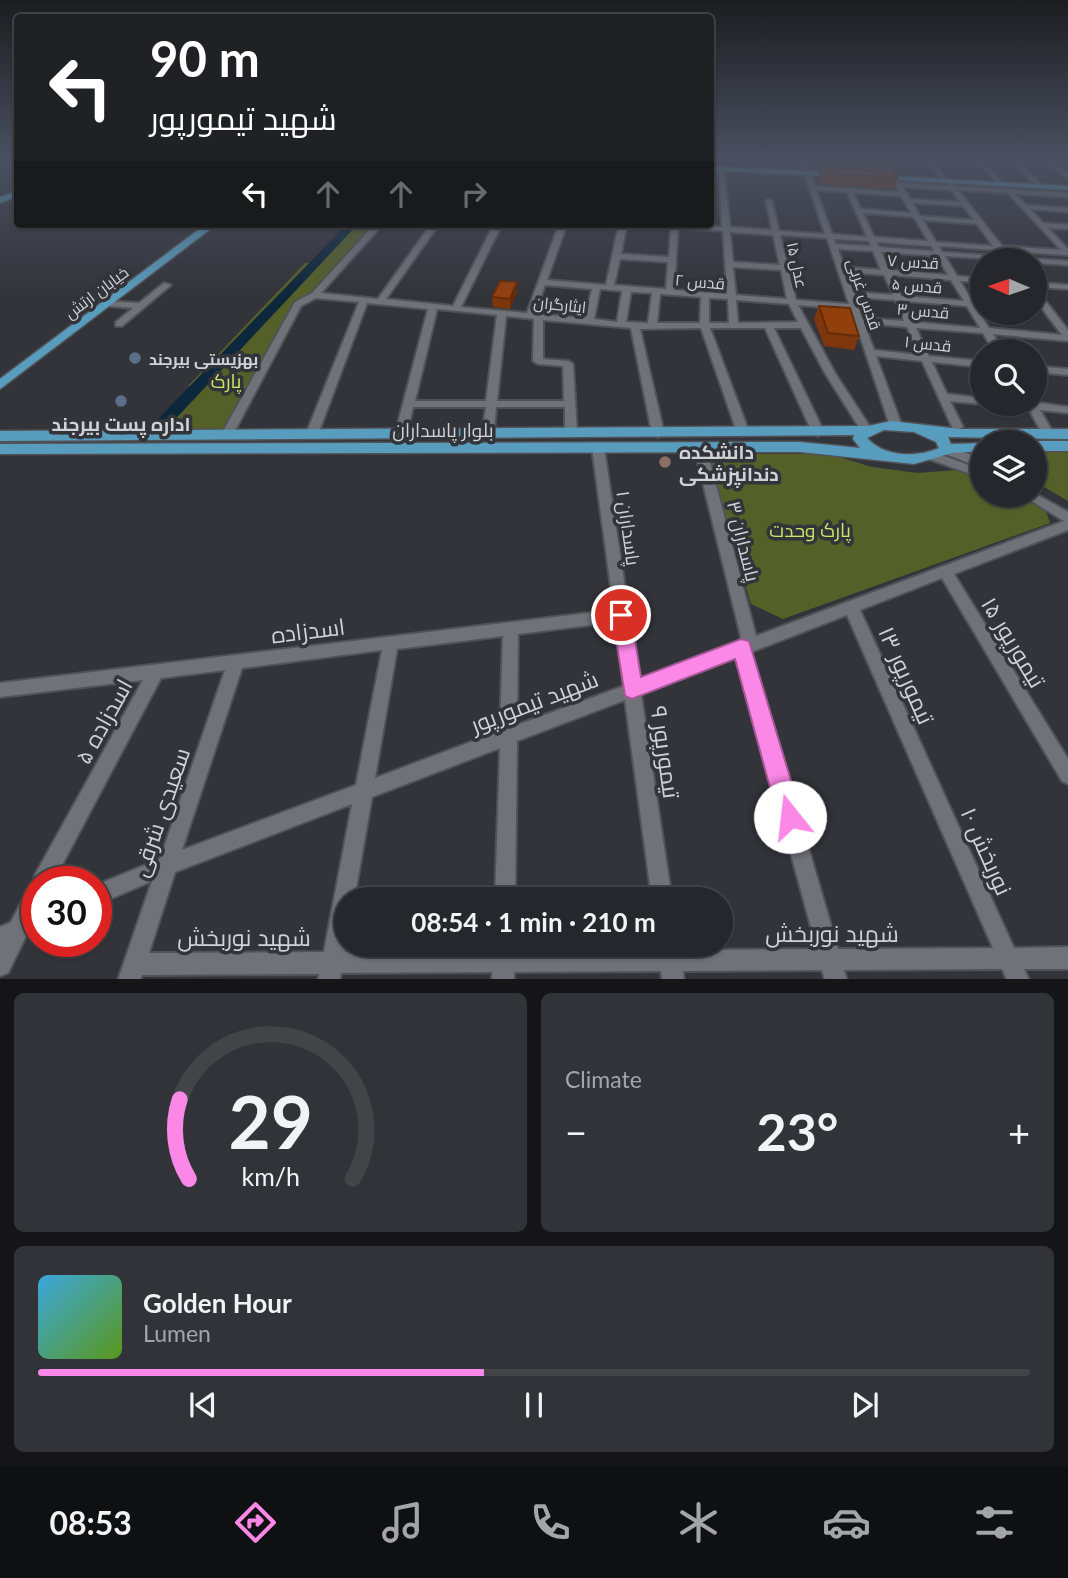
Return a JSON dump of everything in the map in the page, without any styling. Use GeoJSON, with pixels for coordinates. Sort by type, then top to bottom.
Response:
{"type":"FeatureCollection","features":[{"type":"Feature","properties":{"kind":"main road","name":"خیابان ارتش"},"geometry":{"type":"LineString","coordinates":[[0,385],[202,228]]}},
{"type":"Feature","properties":{"kind":"main road","name":"بلوار پاسداران"},"geometry":{"type":"LineString","coordinates":[[0,436],[821,432],[896,426],[919,429]]}},
{"type":"Feature","properties":{"kind":"main road"},"geometry":{"type":"LineString","coordinates":[[919,429],[960,434],[1068,434]]}},
{"type":"Feature","properties":{"kind":"main road"},"geometry":{"type":"LineString","coordinates":[[919,429],[942,439],[942,452],[970,448]]}},
{"type":"Feature","properties":{"kind":"main road"},"geometry":{"type":"LineString","coordinates":[[866,430],[862,433],[862,443],[868,449],[886,455]]}},
{"type":"Feature","properties":{"kind":"main road"},"geometry":{"type":"LineString","coordinates":[[821,432],[842,440],[844,444],[831,449]]}},
{"type":"Feature","properties":{"kind":"main road"},"geometry":{"type":"LineString","coordinates":[[1047,446],[1068,446]]}},
{"type":"Feature","properties":{"kind":"main road","name":"بلوار پاسداران"},"geometry":{"type":"LineString","coordinates":[[0,449],[700,447],[831,449],[919,459],[942,452]]}},
{"type":"Feature","properties":{"kind":"street"},"geometry":{"type":"LineString","coordinates":[[725,204],[734,325]]}},
{"type":"Feature","properties":{"kind":"street","name":"عدل ۱۵"},"geometry":{"type":"LineString","coordinates":[[770,204],[792,302],[830,373],[866,430]]}},
{"type":"Feature","properties":{"kind":"street","name":"قدس غربی"},"geometry":{"type":"LineString","coordinates":[[819,204],[896,426]]}},
{"type":"Feature","properties":{"kind":"street"},"geometry":{"type":"LineString","coordinates":[[855,204],[957,427]]}},
{"type":"Feature","properties":{"kind":"street"},"geometry":{"type":"LineString","coordinates":[[900,204],[979,222]]}},
{"type":"Feature","properties":{"kind":"street"},"geometry":{"type":"LineString","coordinates":[[910,204],[970,304]]}},
{"type":"Feature","properties":{"kind":"street"},"geometry":{"type":"LineString","coordinates":[[965,204],[999,248]]}},
{"type":"Feature","properties":{"kind":"street"},"geometry":{"type":"LineString","coordinates":[[1021,204],[1064,245],[1068,253],[1047,252]]}},
{"type":"Feature","properties":{"kind":"street"},"geometry":{"type":"LineString","coordinates":[[858,211],[967,206]]}},
{"type":"Feature","properties":{"kind":"street"},"geometry":{"type":"LineString","coordinates":[[1026,209],[1068,209]]}},
{"type":"Feature","properties":{"kind":"street"},"geometry":{"type":"LineString","coordinates":[[1041,225],[1068,227]]}},
{"type":"Feature","properties":{"kind":"street"},"geometry":{"type":"LineString","coordinates":[[227,435],[298,304],[316,295],[376,228]]}},
{"type":"Feature","properties":{"kind":"street"},"geometry":{"type":"LineString","coordinates":[[381,301],[432,228]]}},
{"type":"Feature","properties":{"kind":"street"},"geometry":{"type":"LineString","coordinates":[[456,308],[496,228]]}},
{"type":"Feature","properties":{"kind":"street"},"geometry":{"type":"LineString","coordinates":[[562,228],[542,282],[535,316],[540,362],[568,363],[571,433]]}},
{"type":"Feature","properties":{"kind":"street"},"geometry":{"type":"LineString","coordinates":[[610,287],[622,228]]}},
{"type":"Feature","properties":{"kind":"street"},"geometry":{"type":"LineString","coordinates":[[670,292],[672,228]]}},
{"type":"Feature","properties":{"kind":"street"},"geometry":{"type":"LineString","coordinates":[[713,228],[830,237],[929,236],[1064,245]]}},
{"type":"Feature","properties":{"kind":"street"},"geometry":{"type":"LineString","coordinates":[[869,235],[987,248]]}},
{"type":"Feature","properties":{"kind":"street"},"geometry":{"type":"LineString","coordinates":[[830,237],[875,249],[970,257]]}},
{"type":"Feature","properties":{"kind":"street"},"geometry":{"type":"LineString","coordinates":[[617,256],[672,260]]}},
{"type":"Feature","properties":{"kind":"street"},"geometry":{"type":"LineString","coordinates":[[1047,262],[1068,263]]}},
{"type":"Feature","properties":{"kind":"street"},"geometry":{"type":"LineString","coordinates":[[730,264],[784,268]]}},
{"type":"Feature","properties":{"kind":"street","name":"قدس ۷"},"geometry":{"type":"LineString","coordinates":[[841,269],[970,279]]}},
{"type":"Feature","properties":{"kind":"street","name":"قدس ۲"},"geometry":{"type":"LineString","coordinates":[[542,282],[855,307]]}},
{"type":"Feature","properties":{"kind":"street"},"geometry":{"type":"LineString","coordinates":[[119,324],[167,285]]}},
{"type":"Feature","properties":{"kind":"street"},"geometry":{"type":"LineString","coordinates":[[1047,285],[1068,287]]}},
{"type":"Feature","properties":{"kind":"street"},"geometry":{"type":"LineString","coordinates":[[589,321],[597,286]]}},
{"type":"Feature","properties":{"kind":"street"},"geometry":{"type":"LineString","coordinates":[[621,324],[626,289]]}},
{"type":"Feature","properties":{"kind":"street"},"geometry":{"type":"LineString","coordinates":[[652,326],[656,291]]}},
{"type":"Feature","properties":{"kind":"street","name":"قدس ۵"},"geometry":{"type":"LineString","coordinates":[[850,294],[970,304]]}},
{"type":"Feature","properties":{"kind":"street","name":"ایثارگران"},"geometry":{"type":"LineString","coordinates":[[316,295],[635,326],[803,324]]}},
{"type":"Feature","properties":{"kind":"street"},"geometry":{"type":"LineString","coordinates":[[705,295],[704,325],[743,432]]}},
{"type":"Feature","properties":{"kind":"street"},"geometry":{"type":"LineString","coordinates":[[312,434],[364,299]]}},
{"type":"Feature","properties":{"kind":"street"},"geometry":{"type":"LineString","coordinates":[[108,303],[142,306]]}},
{"type":"Feature","properties":{"kind":"street"},"geometry":{"type":"LineString","coordinates":[[401,434],[433,306]]}},
{"type":"Feature","properties":{"kind":"street"},"geometry":{"type":"LineString","coordinates":[[1047,308],[1068,337]]}},
{"type":"Feature","properties":{"kind":"street"},"geometry":{"type":"LineString","coordinates":[[488,433],[502,313]]}},
{"type":"Feature","properties":{"kind":"street","name":"قدس ۳"},"geometry":{"type":"LineString","coordinates":[[859,320],[1068,337]]}},
{"type":"Feature","properties":{"kind":"street"},"geometry":{"type":"LineString","coordinates":[[768,325],[821,432]]}},
{"type":"Feature","properties":{"kind":"street"},"geometry":{"type":"LineString","coordinates":[[635,326],[658,433]]}},
{"type":"Feature","properties":{"kind":"street"},"geometry":{"type":"LineString","coordinates":[[983,326],[991,339]]}},
{"type":"Feature","properties":{"kind":"street","name":"قدس ۱"},"geometry":{"type":"LineString","coordinates":[[871,353],[970,363]]}},
{"type":"Feature","properties":{"kind":"street"},"geometry":{"type":"LineString","coordinates":[[1047,370],[1068,372]]}},
{"type":"Feature","properties":{"kind":"street"},"geometry":{"type":"LineString","coordinates":[[942,397],[970,400]]}},
{"type":"Feature","properties":{"kind":"street"},"geometry":{"type":"LineString","coordinates":[[408,404],[570,404]]}},
{"type":"Feature","properties":{"kind":"street"},"geometry":{"type":"LineString","coordinates":[[1047,407],[1068,410]]}},
{"type":"Feature","properties":{"kind":"street"},"geometry":{"type":"LineString","coordinates":[[1037,416],[1048,434]]}},
{"type":"Feature","properties":{"kind":"street","name":"پاسداران ۱"},"geometry":{"type":"LineString","coordinates":[[598,447],[632,690]]}},
{"type":"Feature","properties":{"kind":"street","name":"پاسداران ۳"},"geometry":{"type":"LineString","coordinates":[[700,447],[783,793],[833,970]]}},
{"type":"Feature","properties":{"kind":"street"},"geometry":{"type":"LineString","coordinates":[[942,452],[970,460]]}},
{"type":"Feature","properties":{"kind":"street"},"geometry":{"type":"LineString","coordinates":[[942,452],[970,467]]}},
{"type":"Feature","properties":{"kind":"street"},"geometry":{"type":"LineString","coordinates":[[1047,498],[1068,511]]}},
{"type":"Feature","properties":{"kind":"street"},"geometry":{"type":"LineString","coordinates":[[1047,506],[1068,518]]}},
{"type":"Feature","properties":{"kind":"street","name":"شهید تیمورپور"},"geometry":{"type":"LineString","coordinates":[[112,888],[1068,525]]}},
{"type":"Feature","properties":{"kind":"street","name":"تیمورپور ۱۵"},"geometry":{"type":"LineString","coordinates":[[945,571],[1068,775]]}},
{"type":"Feature","properties":{"kind":"street","name":"تیمورپور ۱۳"},"geometry":{"type":"LineString","coordinates":[[851,606],[921,763]]}},
{"type":"Feature","properties":{"kind":"street","name":"اسدزاده"},"geometry":{"type":"LineString","coordinates":[[2,693],[156,671],[621,615]]}},
{"type":"Feature","properties":{"kind":"street"},"geometry":{"type":"LineString","coordinates":[[505,887],[511,628]]}},
{"type":"Feature","properties":{"kind":"street"},"geometry":{"type":"LineString","coordinates":[[346,887],[391,642]]}},
{"type":"Feature","properties":{"kind":"street","name":"سعیدی شرقی"},"geometry":{"type":"LineString","coordinates":[[132,972],[236,661]]}},
{"type":"Feature","properties":{"kind":"street","name":"اسدزاده ۵"},"geometry":{"type":"LineString","coordinates":[[89,793],[156,671]]}},
{"type":"Feature","properties":{"kind":"street","name":"تیمورپور ۹"},"geometry":{"type":"LineString","coordinates":[[632,690],[660,887]]}},
{"type":"Feature","properties":{"kind":"street","name":"نوربخش ۱۰"},"geometry":{"type":"LineString","coordinates":[[921,763],[1018,979]]}},
{"type":"Feature","properties":{"kind":"street"},"geometry":{"type":"LineString","coordinates":[[50,866],[89,793]]}},
{"type":"Feature","properties":{"kind":"street"},"geometry":{"type":"LineString","coordinates":[[0,965],[18,929]]}},
{"type":"Feature","properties":{"kind":"street","name":"شهید نوربخش"},"geometry":{"type":"LineString","coordinates":[[132,972],[331,971],[504,962],[671,962],[833,970],[1009,958],[1068,958]]}},
{"type":"Feature","properties":{"kind":"green space","name":"پارک"},"geometry":{"type":"Polygon","coordinates":[[[347,228],[371,228],[316,291],[299,298],[224,430],[162,431],[203,387],[188,386],[305,263],[312,263],[347,228]]]}},
{"type":"Feature","properties":{"kind":"green space"},"geometry":{"type":"Polygon","coordinates":[[[1047,451],[1068,451],[1068,501],[1047,489],[1047,451]]]}},
{"type":"Feature","properties":{"kind":"green space","name":"پارک وحدت"},"geometry":{"type":"Polygon","coordinates":[[[706,454],[829,454],[872,467],[917,473],[957,470],[970,474],[970,507],[1042,507],[1050,523],[783,619],[751,604],[706,454]]]}},
{"type":"Feature","properties":{"kind":"building"},"geometry":{"type":"Polygon","coordinates":[[[500,281],[517,282],[510,299],[492,297],[500,281]]]}},
{"type":"Feature","properties":{"kind":"building"},"geometry":{"type":"Polygon","coordinates":[[[819,306],[850,308],[859,336],[828,333],[819,306]]]}},
{"type":"Feature","properties":{"kind":"waterway"},"geometry":{"type":"LineString","coordinates":[[161,425],[349,228]]}},
{"type":"Feature","properties":{"kind":"place","name":"بهزیستی بیرجند"},"geometry":{"type":"Point","coordinates":[135,358]}},
{"type":"Feature","properties":{"kind":"place","name":"اداره پست بیرجند"},"geometry":{"type":"Point","coordinates":[121,401]}},
{"type":"Feature","properties":{"kind":"place","name":"دانشکده دندانپزشکی"},"geometry":{"type":"Point","coordinates":[665,462]}},
{"type":"Feature","properties":{"kind":"route"},"geometry":{"type":"LineString","coordinates":[[621,615],[632,690],[741,647],[790,817]]}}]}
